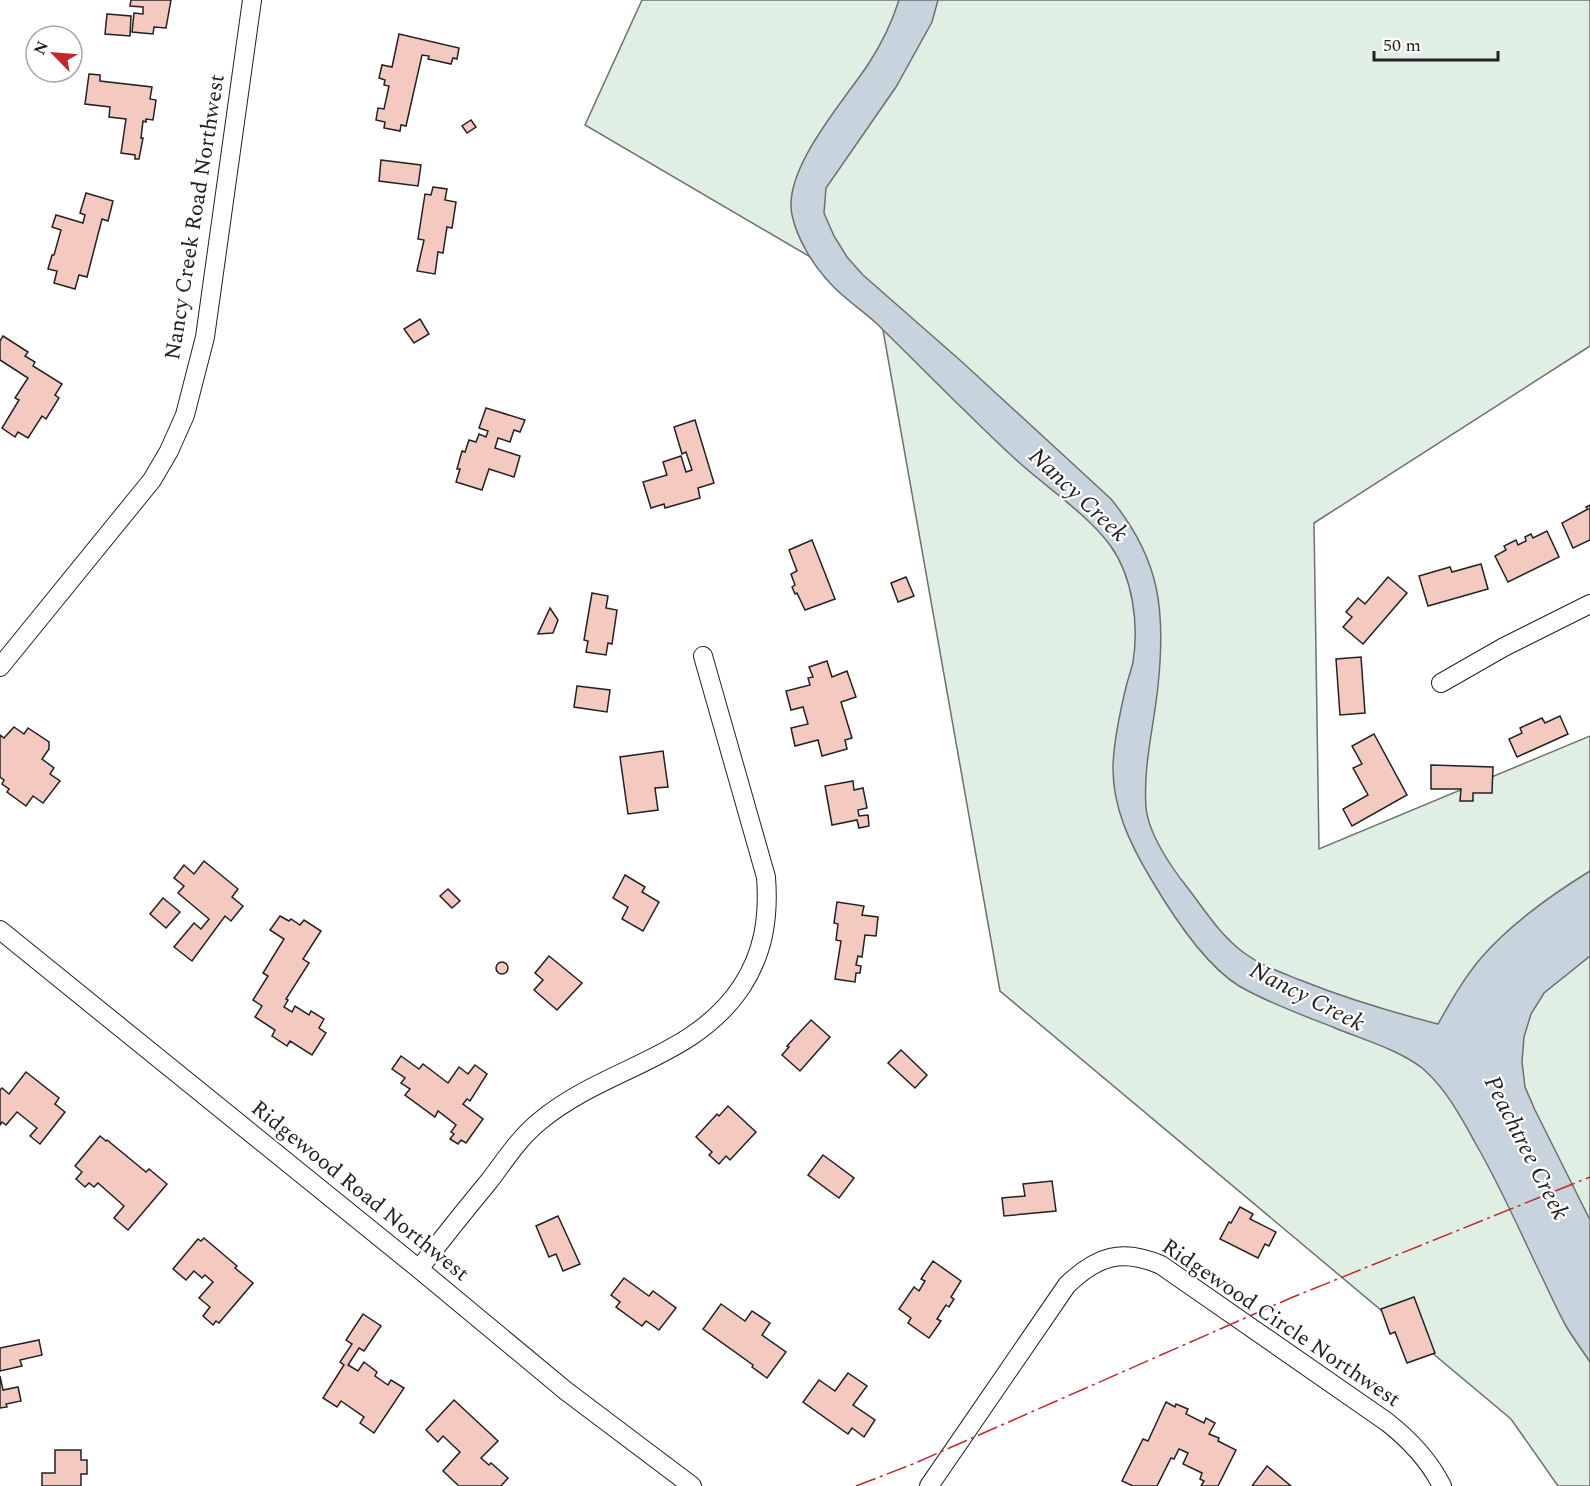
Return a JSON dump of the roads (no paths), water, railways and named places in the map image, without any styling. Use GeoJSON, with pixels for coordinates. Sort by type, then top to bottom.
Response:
{"type":"FeatureCollection","features":[{"type":"Feature","properties":{"kind":"street","name":"Nancy Creek Road Northwest"},"geometry":{"type":"LineString","coordinates":[[0,668],[152,480],[169,451],[185,415],[205,338],[252,0]]}},
{"type":"Feature","properties":{"kind":"street"},"geometry":{"type":"LineString","coordinates":[[1441,683],[1504,647],[1590,604]]}},
{"type":"Feature","properties":{"kind":"street"},"geometry":{"type":"LineString","coordinates":[[419,1269],[518,1144],[540,1121],[575,1096],[700,1032],[730,1004],[751,972],[766,925],[768,901],[766,877],[703,656]]}},
{"type":"Feature","properties":{"kind":"street","name":"Ridgewood Road Northwest"},"geometry":{"type":"LineString","coordinates":[[0,930],[566,1391],[692,1486]]}},
{"type":"Feature","properties":{"kind":"street","name":"Ridgewood Circle Northwest"},"geometry":{"type":"LineString","coordinates":[[929,1486],[1067,1285],[1083,1269],[1102,1260],[1116,1256],[1133,1256],[1161,1265],[1388,1422],[1406,1436],[1423,1456],[1442,1486]]}},
{"type":"Feature","properties":{"kind":"water"},"geometry":{"type":"Polygon","coordinates":[[[899,0],[938,0],[932,22],[896,87],[826,188],[824,213],[847,257],[863,275],[961,361],[1111,499],[1140,543],[1150,564],[1156,587],[1161,633],[1158,686],[1146,776],[1146,807],[1151,828],[1168,860],[1213,921],[1243,952],[1270,968],[1351,999],[1438,1024],[1469,974],[1493,945],[1532,910],[1590,871],[1590,956],[1544,993],[1531,1014],[1524,1037],[1522,1062],[1525,1087],[1590,1220],[1590,1362],[1562,1319],[1485,1161],[1453,1104],[1431,1076],[1412,1061],[1391,1050],[1261,998],[1239,986],[1226,977],[1201,952],[1179,922],[1136,852],[1119,810],[1113,781],[1118,726],[1135,647],[1132,601],[1118,558],[1089,521],[1013,457],[876,323],[835,288],[818,268],[802,242],[792,215],[791,197],[796,177],[831,115],[878,48],[899,0]]]}},
{"type":"Feature","properties":{"kind":"water label","name":"Nancy Creek"},"geometry":{"type":"Point","coordinates":[1078,495]}},
{"type":"Feature","properties":{"kind":"water label","name":"Nancy Creek"},"geometry":{"type":"Point","coordinates":[1307,997]}},
{"type":"Feature","properties":{"kind":"water label","name":"Peachtree Creek"},"geometry":{"type":"Point","coordinates":[1526,1148]}}]}
